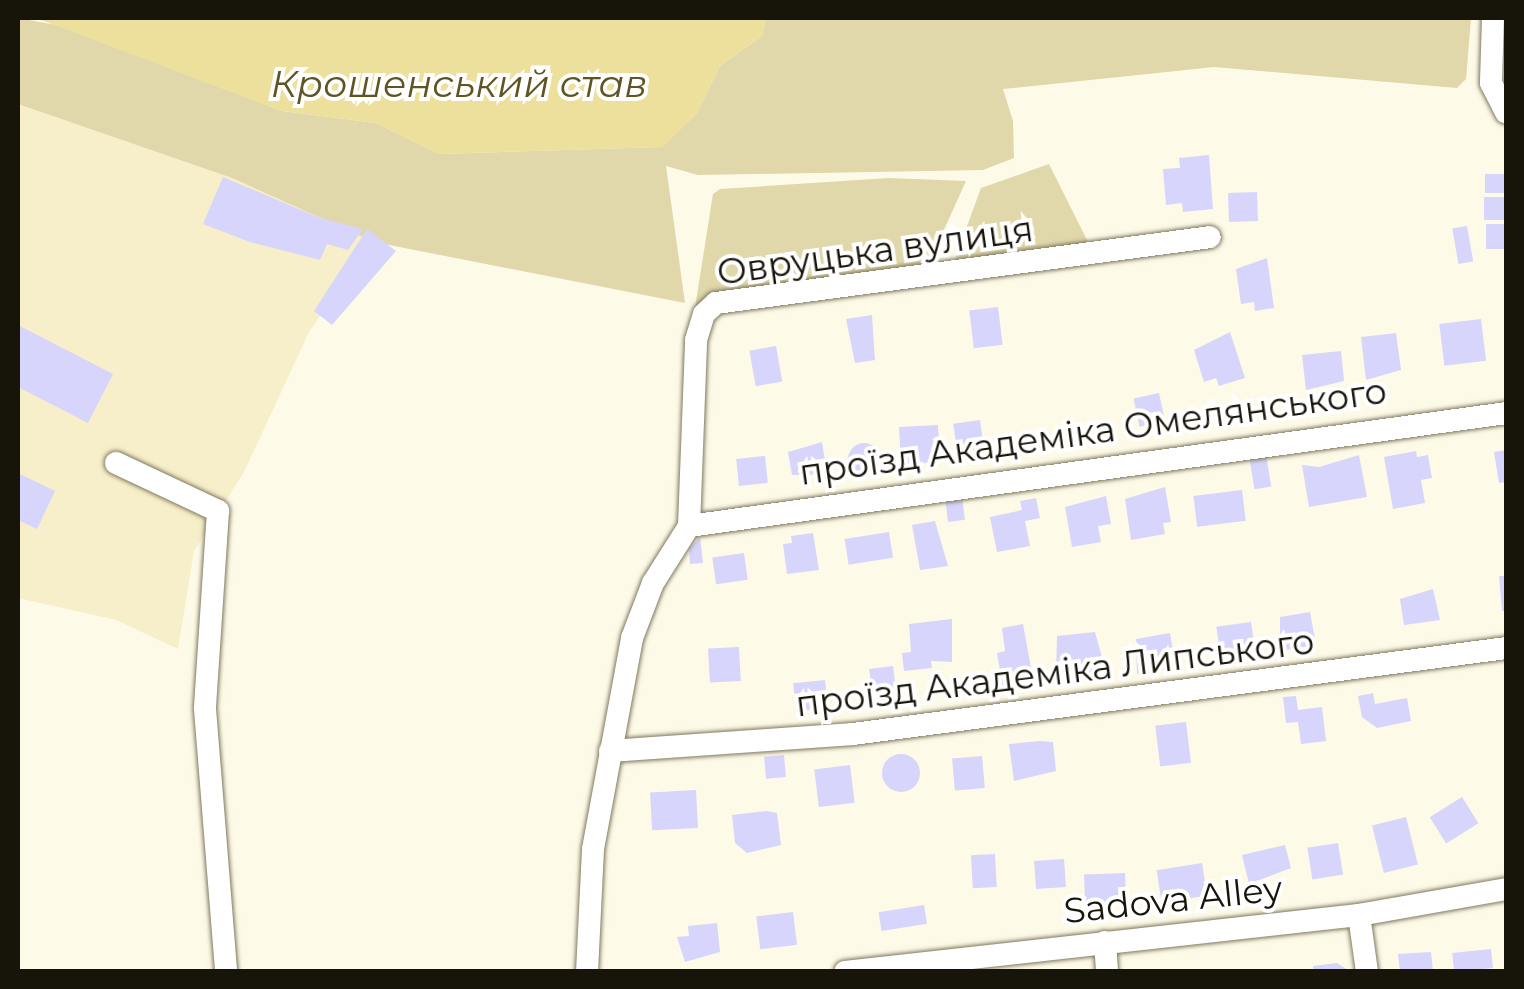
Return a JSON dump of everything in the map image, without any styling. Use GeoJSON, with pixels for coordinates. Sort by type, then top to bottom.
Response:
{"type":"FeatureCollection","features":[{"type":"Feature","properties":{"kind":"street"},"geometry":{"type":"LineString","coordinates":[[1493,18],[1491,83],[1506,112]]}},
{"type":"Feature","properties":{"kind":"street","name":"Овруцька вулиця"},"geometry":{"type":"LineString","coordinates":[[690,526],[696,340],[704,314],[716,303],[1210,237]]}},
{"type":"Feature","properties":{"kind":"street","name":"проїзд Академіка Омелянського"},"geometry":{"type":"LineString","coordinates":[[690,526],[1506,413]]}},
{"type":"Feature","properties":{"kind":"street"},"geometry":{"type":"LineString","coordinates":[[116,463],[218,511],[205,709],[226,972]]}},
{"type":"Feature","properties":{"kind":"street"},"geometry":{"type":"LineString","coordinates":[[587,972],[593,849],[641,611],[690,526]]}},
{"type":"Feature","properties":{"kind":"street","name":"проїзд Академіка Липського"},"geometry":{"type":"LineString","coordinates":[[610,751],[890,730],[1506,648]]}},
{"type":"Feature","properties":{"kind":"street","name":"Sadova Alley"},"geometry":{"type":"LineString","coordinates":[[844,972],[1359,915],[1506,888]]}},
{"type":"Feature","properties":{"kind":"street"},"geometry":{"type":"LineString","coordinates":[[1359,915],[1367,972]]}},
{"type":"Feature","properties":{"kind":"street"},"geometry":{"type":"LineString","coordinates":[[1106,942],[1107,972]]}},
{"type":"Feature","properties":{"kind":"shaded area"},"geometry":{"type":"Polygon","coordinates":[[[18,18],[56,25],[282,111],[376,123],[439,154],[662,147],[697,113],[720,66],[762,36],[766,18],[1471,18],[1466,79],[1457,88],[1214,67],[1003,89],[1013,121],[1014,158],[983,170],[698,175],[666,166],[685,303],[374,242],[232,178],[18,104],[18,18]]]}},
{"type":"Feature","properties":{"kind":"shaded area"},"geometry":{"type":"Polygon","coordinates":[[[18,104],[232,178],[374,242],[310,330],[244,472],[194,551],[178,649],[116,620],[18,598],[18,104]]]}},
{"type":"Feature","properties":{"kind":"shaded area"},"geometry":{"type":"Polygon","coordinates":[[[1049,164],[1091,248],[955,259],[981,188],[1049,164]]]}},
{"type":"Feature","properties":{"kind":"shaded area"},"geometry":{"type":"Polygon","coordinates":[[[889,178],[966,181],[928,265],[694,314],[713,194],[720,189],[889,178]]]}},
{"type":"Feature","properties":{"kind":"water","name":"Крошенський став"},"geometry":{"type":"Polygon","coordinates":[[[36,18],[766,18],[762,36],[720,66],[697,113],[663,147],[439,154],[376,123],[282,111],[36,18]]]}},
{"type":"Feature","properties":{"kind":"building"},"geometry":{"type":"Polygon","coordinates":[[[1209,155],[1213,209],[1183,212],[1182,203],[1166,205],[1163,169],[1180,168],[1179,158],[1209,155]]]}},
{"type":"Feature","properties":{"kind":"building"},"geometry":{"type":"Polygon","coordinates":[[[1485,174],[1506,174],[1506,193],[1485,193],[1485,174]]]}},
{"type":"Feature","properties":{"kind":"building"},"geometry":{"type":"Polygon","coordinates":[[[223,177],[320,218],[363,229],[348,250],[327,244],[320,260],[250,242],[203,224],[223,177]]]}},
{"type":"Feature","properties":{"kind":"building"},"geometry":{"type":"Polygon","coordinates":[[[1257,192],[1258,221],[1229,222],[1228,193],[1257,192]]]}},
{"type":"Feature","properties":{"kind":"building"},"geometry":{"type":"Polygon","coordinates":[[[1484,197],[1506,197],[1506,220],[1484,220],[1484,197]]]}},
{"type":"Feature","properties":{"kind":"building"},"geometry":{"type":"Polygon","coordinates":[[[1486,224],[1506,224],[1506,249],[1486,249],[1486,224]]]}},
{"type":"Feature","properties":{"kind":"building"},"geometry":{"type":"Polygon","coordinates":[[[1467,226],[1473,261],[1458,264],[1452,229],[1467,226]]]}},
{"type":"Feature","properties":{"kind":"building"},"geometry":{"type":"Polygon","coordinates":[[[367,229],[396,251],[332,325],[314,311],[367,229]]]}},
{"type":"Feature","properties":{"kind":"building"},"geometry":{"type":"Polygon","coordinates":[[[1267,258],[1274,308],[1255,311],[1254,302],[1241,304],[1236,269],[1267,258]]]}},
{"type":"Feature","properties":{"kind":"building"},"geometry":{"type":"Polygon","coordinates":[[[998,307],[1003,345],[974,348],[969,311],[998,307]]]}},
{"type":"Feature","properties":{"kind":"building"},"geometry":{"type":"Polygon","coordinates":[[[872,315],[875,360],[855,363],[846,319],[872,315]]]}},
{"type":"Feature","properties":{"kind":"building"},"geometry":{"type":"Polygon","coordinates":[[[1481,319],[1486,361],[1444,366],[1439,324],[1481,319]]]}},
{"type":"Feature","properties":{"kind":"building"},"geometry":{"type":"Polygon","coordinates":[[[18,325],[113,374],[88,423],[18,387],[18,325]]]}},
{"type":"Feature","properties":{"kind":"building"},"geometry":{"type":"Polygon","coordinates":[[[1230,332],[1245,378],[1219,386],[1216,378],[1204,382],[1194,350],[1230,332]]]}},
{"type":"Feature","properties":{"kind":"building"},"geometry":{"type":"Polygon","coordinates":[[[1396,333],[1401,370],[1366,380],[1361,337],[1396,333]]]}},
{"type":"Feature","properties":{"kind":"building"},"geometry":{"type":"Polygon","coordinates":[[[776,346],[782,381],[756,386],[749,351],[776,346]]]}},
{"type":"Feature","properties":{"kind":"building"},"geometry":{"type":"Polygon","coordinates":[[[1341,351],[1344,381],[1306,390],[1302,355],[1341,351]]]}},
{"type":"Feature","properties":{"kind":"building"},"geometry":{"type":"Polygon","coordinates":[[[1159,393],[1165,421],[1140,427],[1134,398],[1159,393]]]}},
{"type":"Feature","properties":{"kind":"building"},"geometry":{"type":"Polygon","coordinates":[[[980,420],[984,449],[957,452],[953,424],[980,420]]]}},
{"type":"Feature","properties":{"kind":"building"},"geometry":{"type":"Polygon","coordinates":[[[938,425],[940,462],[901,464],[899,427],[938,425]]]}},
{"type":"Feature","properties":{"kind":"building"},"geometry":{"type":"Polygon","coordinates":[[[822,442],[827,474],[792,475],[788,452],[822,442]]]}},
{"type":"Feature","properties":{"kind":"building"},"geometry":{"type":"Polygon","coordinates":[[[864,443],[875,448],[880,459],[875,470],[864,475],[853,470],[848,459],[853,448],[864,443]]]}},
{"type":"Feature","properties":{"kind":"building"},"geometry":{"type":"Polygon","coordinates":[[[1506,450],[1506,482],[1499,483],[1494,452],[1506,450]]]}},
{"type":"Feature","properties":{"kind":"building"},"geometry":{"type":"Polygon","coordinates":[[[1416,451],[1417,457],[1428,455],[1432,478],[1421,480],[1425,503],[1393,509],[1384,457],[1416,451]]]}},
{"type":"Feature","properties":{"kind":"building"},"geometry":{"type":"Polygon","coordinates":[[[1266,454],[1271,487],[1254,489],[1249,457],[1266,454]]]}},
{"type":"Feature","properties":{"kind":"building"},"geometry":{"type":"Polygon","coordinates":[[[1359,455],[1367,497],[1309,507],[1302,465],[1319,467],[1359,455]]]}},
{"type":"Feature","properties":{"kind":"building"},"geometry":{"type":"Polygon","coordinates":[[[765,456],[768,483],[739,486],[736,459],[765,456]]]}},
{"type":"Feature","properties":{"kind":"building"},"geometry":{"type":"Polygon","coordinates":[[[18,473],[55,491],[37,529],[18,520],[18,473]]]}},
{"type":"Feature","properties":{"kind":"building"},"geometry":{"type":"Polygon","coordinates":[[[1165,487],[1171,522],[1163,523],[1165,534],[1131,540],[1125,499],[1165,487]]]}},
{"type":"Feature","properties":{"kind":"building"},"geometry":{"type":"Polygon","coordinates":[[[1242,490],[1246,521],[1197,527],[1193,496],[1242,490]]]}},
{"type":"Feature","properties":{"kind":"building"},"geometry":{"type":"Polygon","coordinates":[[[962,496],[965,520],[948,522],[945,498],[962,496]]]}},
{"type":"Feature","properties":{"kind":"building"},"geometry":{"type":"Polygon","coordinates":[[[1106,496],[1111,524],[1098,526],[1101,542],[1072,547],[1065,507],[1106,496]]]}},
{"type":"Feature","properties":{"kind":"building"},"geometry":{"type":"Polygon","coordinates":[[[1036,498],[1040,518],[1025,521],[1030,546],[997,552],[990,517],[1022,510],[1020,501],[1036,498]]]}},
{"type":"Feature","properties":{"kind":"building"},"geometry":{"type":"Polygon","coordinates":[[[935,521],[948,566],[920,570],[912,525],[935,521]]]}},
{"type":"Feature","properties":{"kind":"building"},"geometry":{"type":"Polygon","coordinates":[[[889,532],[893,558],[849,565],[845,539],[889,532]]]}},
{"type":"Feature","properties":{"kind":"building"},"geometry":{"type":"Polygon","coordinates":[[[813,533],[819,570],[787,574],[783,544],[792,543],[791,536],[813,533]]]}},
{"type":"Feature","properties":{"kind":"building"},"geometry":{"type":"Polygon","coordinates":[[[700,537],[703,563],[690,564],[689,549],[700,537]]]}},
{"type":"Feature","properties":{"kind":"building"},"geometry":{"type":"Polygon","coordinates":[[[744,553],[748,580],[716,584],[712,557],[744,553]]]}},
{"type":"Feature","properties":{"kind":"building"},"geometry":{"type":"Polygon","coordinates":[[[1499,576],[1506,576],[1506,611],[1502,611],[1499,576]]]}},
{"type":"Feature","properties":{"kind":"building"},"geometry":{"type":"Polygon","coordinates":[[[1433,589],[1440,620],[1404,625],[1400,599],[1433,589]]]}},
{"type":"Feature","properties":{"kind":"building"},"geometry":{"type":"Polygon","coordinates":[[[1310,612],[1316,645],[1280,651],[1280,617],[1310,612]]]}},
{"type":"Feature","properties":{"kind":"building"},"geometry":{"type":"Polygon","coordinates":[[[952,619],[952,662],[931,661],[932,668],[904,671],[902,653],[911,652],[909,624],[952,619]]]}},
{"type":"Feature","properties":{"kind":"building"},"geometry":{"type":"Polygon","coordinates":[[[1251,622],[1256,656],[1221,661],[1216,627],[1251,622]]]}},
{"type":"Feature","properties":{"kind":"building"},"geometry":{"type":"Polygon","coordinates":[[[1023,624],[1034,684],[1003,689],[997,653],[1005,651],[1002,628],[1023,624]]]}},
{"type":"Feature","properties":{"kind":"building"},"geometry":{"type":"Polygon","coordinates":[[[1095,632],[1106,672],[1056,678],[1057,636],[1095,632]]]}},
{"type":"Feature","properties":{"kind":"building"},"geometry":{"type":"Polygon","coordinates":[[[1170,633],[1176,668],[1137,674],[1136,639],[1170,633]]]}},
{"type":"Feature","properties":{"kind":"building"},"geometry":{"type":"Polygon","coordinates":[[[739,647],[741,681],[710,683],[708,649],[739,647]]]}},
{"type":"Feature","properties":{"kind":"building"},"geometry":{"type":"Polygon","coordinates":[[[893,666],[897,700],[873,703],[869,669],[893,666]]]}},
{"type":"Feature","properties":{"kind":"building"},"geometry":{"type":"Polygon","coordinates":[[[825,680],[828,708],[796,711],[793,683],[825,680]]]}},
{"type":"Feature","properties":{"kind":"building"},"geometry":{"type":"Polygon","coordinates":[[[1373,693],[1375,704],[1407,698],[1411,721],[1377,728],[1362,717],[1358,696],[1373,693]]]}},
{"type":"Feature","properties":{"kind":"building"},"geometry":{"type":"Polygon","coordinates":[[[1296,696],[1298,710],[1322,707],[1326,741],[1301,744],[1298,722],[1286,723],[1283,697],[1296,696]]]}},
{"type":"Feature","properties":{"kind":"building"},"geometry":{"type":"Polygon","coordinates":[[[1186,722],[1191,763],[1160,766],[1155,726],[1186,722]]]}},
{"type":"Feature","properties":{"kind":"building"},"geometry":{"type":"Polygon","coordinates":[[[1053,742],[1056,771],[1014,781],[1009,744],[1053,742]]]}},
{"type":"Feature","properties":{"kind":"building"},"geometry":{"type":"Polygon","coordinates":[[[901,754],[914,760],[920,773],[914,786],[901,792],[888,786],[882,773],[888,760],[901,754]]]}},
{"type":"Feature","properties":{"kind":"building"},"geometry":{"type":"Polygon","coordinates":[[[784,755],[786,777],[766,779],[764,757],[784,755]]]}},
{"type":"Feature","properties":{"kind":"building"},"geometry":{"type":"Polygon","coordinates":[[[982,756],[985,788],[955,790],[952,759],[982,756]]]}},
{"type":"Feature","properties":{"kind":"building"},"geometry":{"type":"Polygon","coordinates":[[[850,765],[855,803],[819,807],[814,769],[850,765]]]}},
{"type":"Feature","properties":{"kind":"building"},"geometry":{"type":"Polygon","coordinates":[[[696,790],[698,828],[652,830],[650,792],[696,790]]]}},
{"type":"Feature","properties":{"kind":"building"},"geometry":{"type":"Polygon","coordinates":[[[1462,797],[1478,823],[1446,843],[1430,817],[1462,797]]]}},
{"type":"Feature","properties":{"kind":"building"},"geometry":{"type":"Polygon","coordinates":[[[777,813],[781,845],[747,853],[735,843],[732,815],[777,813]]]}},
{"type":"Feature","properties":{"kind":"building"},"geometry":{"type":"Polygon","coordinates":[[[1406,817],[1418,865],[1384,873],[1372,825],[1406,817]]]}},
{"type":"Feature","properties":{"kind":"building"},"geometry":{"type":"Polygon","coordinates":[[[1338,843],[1343,875],[1312,879],[1307,848],[1338,843]]]}},
{"type":"Feature","properties":{"kind":"building"},"geometry":{"type":"Polygon","coordinates":[[[1285,845],[1291,868],[1249,884],[1242,855],[1285,845]]]}},
{"type":"Feature","properties":{"kind":"building"},"geometry":{"type":"Polygon","coordinates":[[[995,854],[997,887],[973,888],[971,855],[995,854]]]}},
{"type":"Feature","properties":{"kind":"building"},"geometry":{"type":"Polygon","coordinates":[[[1064,859],[1066,887],[1036,889],[1034,861],[1064,859]]]}},
{"type":"Feature","properties":{"kind":"building"},"geometry":{"type":"Polygon","coordinates":[[[1202,863],[1207,896],[1162,903],[1157,870],[1202,863]]]}},
{"type":"Feature","properties":{"kind":"building"},"geometry":{"type":"Polygon","coordinates":[[[1125,873],[1126,903],[1085,904],[1084,874],[1125,873]]]}},
{"type":"Feature","properties":{"kind":"building"},"geometry":{"type":"Polygon","coordinates":[[[924,905],[927,924],[882,931],[879,912],[924,905]]]}},
{"type":"Feature","properties":{"kind":"building"},"geometry":{"type":"Polygon","coordinates":[[[793,912],[797,945],[760,949],[756,917],[793,912]]]}},
{"type":"Feature","properties":{"kind":"building"},"geometry":{"type":"Polygon","coordinates":[[[717,923],[720,952],[685,962],[677,937],[689,936],[688,926],[717,923]]]}},
{"type":"Feature","properties":{"kind":"building"},"geometry":{"type":"Polygon","coordinates":[[[1491,949],[1493,968],[1454,972],[1452,953],[1491,949]]]}},
{"type":"Feature","properties":{"kind":"building"},"geometry":{"type":"Polygon","coordinates":[[[1431,952],[1433,972],[1400,972],[1398,954],[1431,952]]]}},
{"type":"Feature","properties":{"kind":"building"},"geometry":{"type":"Polygon","coordinates":[[[1337,963],[1351,972],[1314,972],[1313,966],[1337,963]]]}}]}
